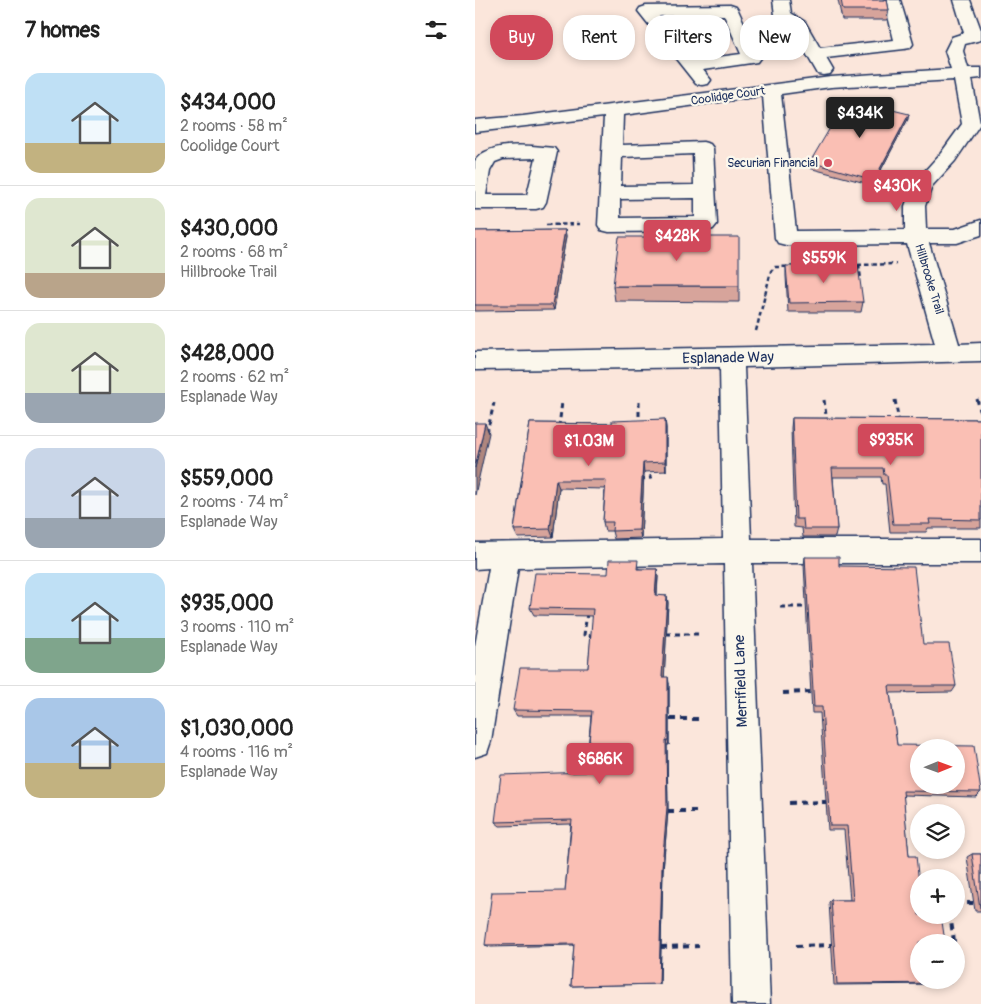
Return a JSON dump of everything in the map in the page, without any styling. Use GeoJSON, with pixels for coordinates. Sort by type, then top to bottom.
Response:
{"type":"FeatureCollection","features":[{"type":"Feature","properties":{"kind":"street"},"geometry":{"type":"LineString","coordinates":[[781,0],[783,16],[799,26],[831,82]]}},
{"type":"Feature","properties":{"kind":"street"},"geometry":{"type":"LineString","coordinates":[[815,54],[904,44],[892,0]]}},
{"type":"Feature","properties":{"kind":"street"},"geometry":{"type":"LineString","coordinates":[[962,0],[976,30]]}},
{"type":"Feature","properties":{"kind":"street"},"geometry":{"type":"LineString","coordinates":[[691,66],[751,58],[730,10],[646,11],[716,97]]}},
{"type":"Feature","properties":{"kind":"street","name":"Hillbrooke Trail"},"geometry":{"type":"LineString","coordinates":[[950,354],[916,237],[915,206],[923,184],[976,126],[966,89],[971,73],[954,51],[958,41],[976,30]]}},
{"type":"Feature","properties":{"kind":"street","name":"Coolidge Court"},"geometry":{"type":"LineString","coordinates":[[475,126],[614,111],[831,82],[971,73]]}},
{"type":"Feature","properties":{"kind":"street"},"geometry":{"type":"LineString","coordinates":[[772,90],[786,238],[957,236],[981,227]]}},
{"type":"Feature","properties":{"kind":"street"},"geometry":{"type":"LineString","coordinates":[[613,151],[703,148],[706,224],[609,225],[614,111]]}},
{"type":"Feature","properties":{"kind":"street"},"geometry":{"type":"LineString","coordinates":[[513,152],[515,123]]}},
{"type":"Feature","properties":{"kind":"street"},"geometry":{"type":"LineString","coordinates":[[513,152],[547,152],[536,202],[475,202],[484,161],[491,155],[513,152]]}},
{"type":"Feature","properties":{"kind":"street"},"geometry":{"type":"LineString","coordinates":[[611,193],[705,191]]}},
{"type":"Feature","properties":{"kind":"street","name":"Esplanade Way"},"geometry":{"type":"LineString","coordinates":[[475,361],[732,358],[981,352]]}},
{"type":"Feature","properties":{"kind":"street","name":"Merrifield Lane"},"geometry":{"type":"LineString","coordinates":[[732,358],[751,1004]]}},
{"type":"Feature","properties":{"kind":"street"},"geometry":{"type":"LineString","coordinates":[[475,741],[490,556],[738,551],[981,551]]}},
{"type":"Feature","properties":{"kind":"path"},"geometry":{"type":"LineString","coordinates":[[756,332],[771,271],[775,267],[904,264]]}},
{"type":"Feature","properties":{"kind":"path"},"geometry":{"type":"LineString","coordinates":[[859,265],[861,279]]}},
{"type":"Feature","properties":{"kind":"path"},"geometry":{"type":"LineString","coordinates":[[977,399],[981,414]]}},
{"type":"Feature","properties":{"kind":"path"},"geometry":{"type":"LineString","coordinates":[[824,400],[828,428]]}},
{"type":"Feature","properties":{"kind":"path"},"geometry":{"type":"LineString","coordinates":[[895,400],[900,427]]}},
{"type":"Feature","properties":{"kind":"path"},"geometry":{"type":"LineString","coordinates":[[558,432],[562,402]]}},
{"type":"Feature","properties":{"kind":"path"},"geometry":{"type":"LineString","coordinates":[[639,402],[639,429]]}},
{"type":"Feature","properties":{"kind":"path"},"geometry":{"type":"LineString","coordinates":[[487,432],[494,403]]}},
{"type":"Feature","properties":{"kind":"path"},"geometry":{"type":"LineString","coordinates":[[637,488],[638,479],[651,478],[651,472]]}},
{"type":"Feature","properties":{"kind":"path"},"geometry":{"type":"LineString","coordinates":[[780,607],[806,607]]}},
{"type":"Feature","properties":{"kind":"path"},"geometry":{"type":"LineString","coordinates":[[581,610],[588,610],[584,635],[594,636]]}},
{"type":"Feature","properties":{"kind":"path"},"geometry":{"type":"LineString","coordinates":[[666,634],[700,634]]}},
{"type":"Feature","properties":{"kind":"path"},"geometry":{"type":"LineString","coordinates":[[783,693],[811,692]]}},
{"type":"Feature","properties":{"kind":"path"},"geometry":{"type":"LineString","coordinates":[[670,719],[700,718]]}},
{"type":"Feature","properties":{"kind":"path"},"geometry":{"type":"LineString","coordinates":[[789,803],[826,802]]}},
{"type":"Feature","properties":{"kind":"path"},"geometry":{"type":"LineString","coordinates":[[668,811],[699,811]]}},
{"type":"Feature","properties":{"kind":"path"},"geometry":{"type":"LineString","coordinates":[[965,903],[973,903]]}},
{"type":"Feature","properties":{"kind":"path"},"geometry":{"type":"LineString","coordinates":[[796,946],[833,945]]}},
{"type":"Feature","properties":{"kind":"path"},"geometry":{"type":"LineString","coordinates":[[661,947],[699,946]]}},
{"type":"Feature","properties":{"kind":"building"},"geometry":{"type":"Polygon","coordinates":[[[841,0],[887,0],[889,10],[843,10],[841,0]]]}},
{"type":"Feature","properties":{"kind":"building"},"geometry":{"type":"Polygon","coordinates":[[[847,99],[909,114],[874,180],[810,162],[847,99]]]}},
{"type":"Feature","properties":{"kind":"building"},"geometry":{"type":"Polygon","coordinates":[[[565,230],[552,305],[475,305],[475,231],[565,230]]]}},
{"type":"Feature","properties":{"kind":"building"},"geometry":{"type":"Polygon","coordinates":[[[619,237],[739,237],[739,286],[613,286],[619,237]]]}},
{"type":"Feature","properties":{"kind":"building"},"geometry":{"type":"Polygon","coordinates":[[[786,266],[858,266],[863,302],[789,303],[786,266]]]}},
{"type":"Feature","properties":{"kind":"building"},"geometry":{"type":"Polygon","coordinates":[[[792,418],[981,419],[981,520],[929,519],[930,524],[893,524],[887,475],[884,475],[883,468],[832,468],[837,529],[804,529],[803,519],[796,519],[792,418]]]}},
{"type":"Feature","properties":{"kind":"building"},"geometry":{"type":"Polygon","coordinates":[[[665,419],[665,462],[643,463],[639,530],[612,531],[613,522],[603,522],[606,480],[556,480],[550,529],[514,530],[530,423],[612,424],[612,421],[665,419]]]}},
{"type":"Feature","properties":{"kind":"building"},"geometry":{"type":"Polygon","coordinates":[[[475,423],[485,423],[475,468],[475,423]]]}},
{"type":"Feature","properties":{"kind":"building"},"geometry":{"type":"Polygon","coordinates":[[[805,557],[839,557],[839,566],[914,567],[923,644],[949,644],[956,686],[889,686],[897,745],[910,745],[910,791],[903,791],[909,856],[910,859],[916,859],[917,869],[910,869],[910,924],[942,924],[944,934],[910,934],[910,983],[837,984],[831,900],[853,900],[847,826],[830,826],[822,707],[814,707],[805,557]]]}},
{"type":"Feature","properties":{"kind":"building"},"geometry":{"type":"Polygon","coordinates":[[[609,560],[638,560],[637,569],[657,569],[655,595],[667,596],[662,677],[668,677],[668,740],[666,740],[667,807],[662,867],[659,984],[571,986],[574,944],[485,945],[492,892],[565,891],[572,820],[495,822],[501,775],[586,772],[592,711],[513,710],[520,668],[588,668],[593,609],[530,608],[535,573],[608,574],[609,560]]]}},
{"type":"Feature","properties":{"kind":"building"},"geometry":{"type":"Polygon","coordinates":[[[965,746],[974,746],[981,792],[965,792],[965,746]]]}},
{"type":"Feature","properties":{"kind":"building"},"geometry":{"type":"Polygon","coordinates":[[[972,854],[981,854],[981,908],[980,908],[972,854]]]}},
{"type":"Feature","properties":{"kind":"place","name":"Securian Financial"},"geometry":{"type":"Point","coordinates":[828,163]}}]}
